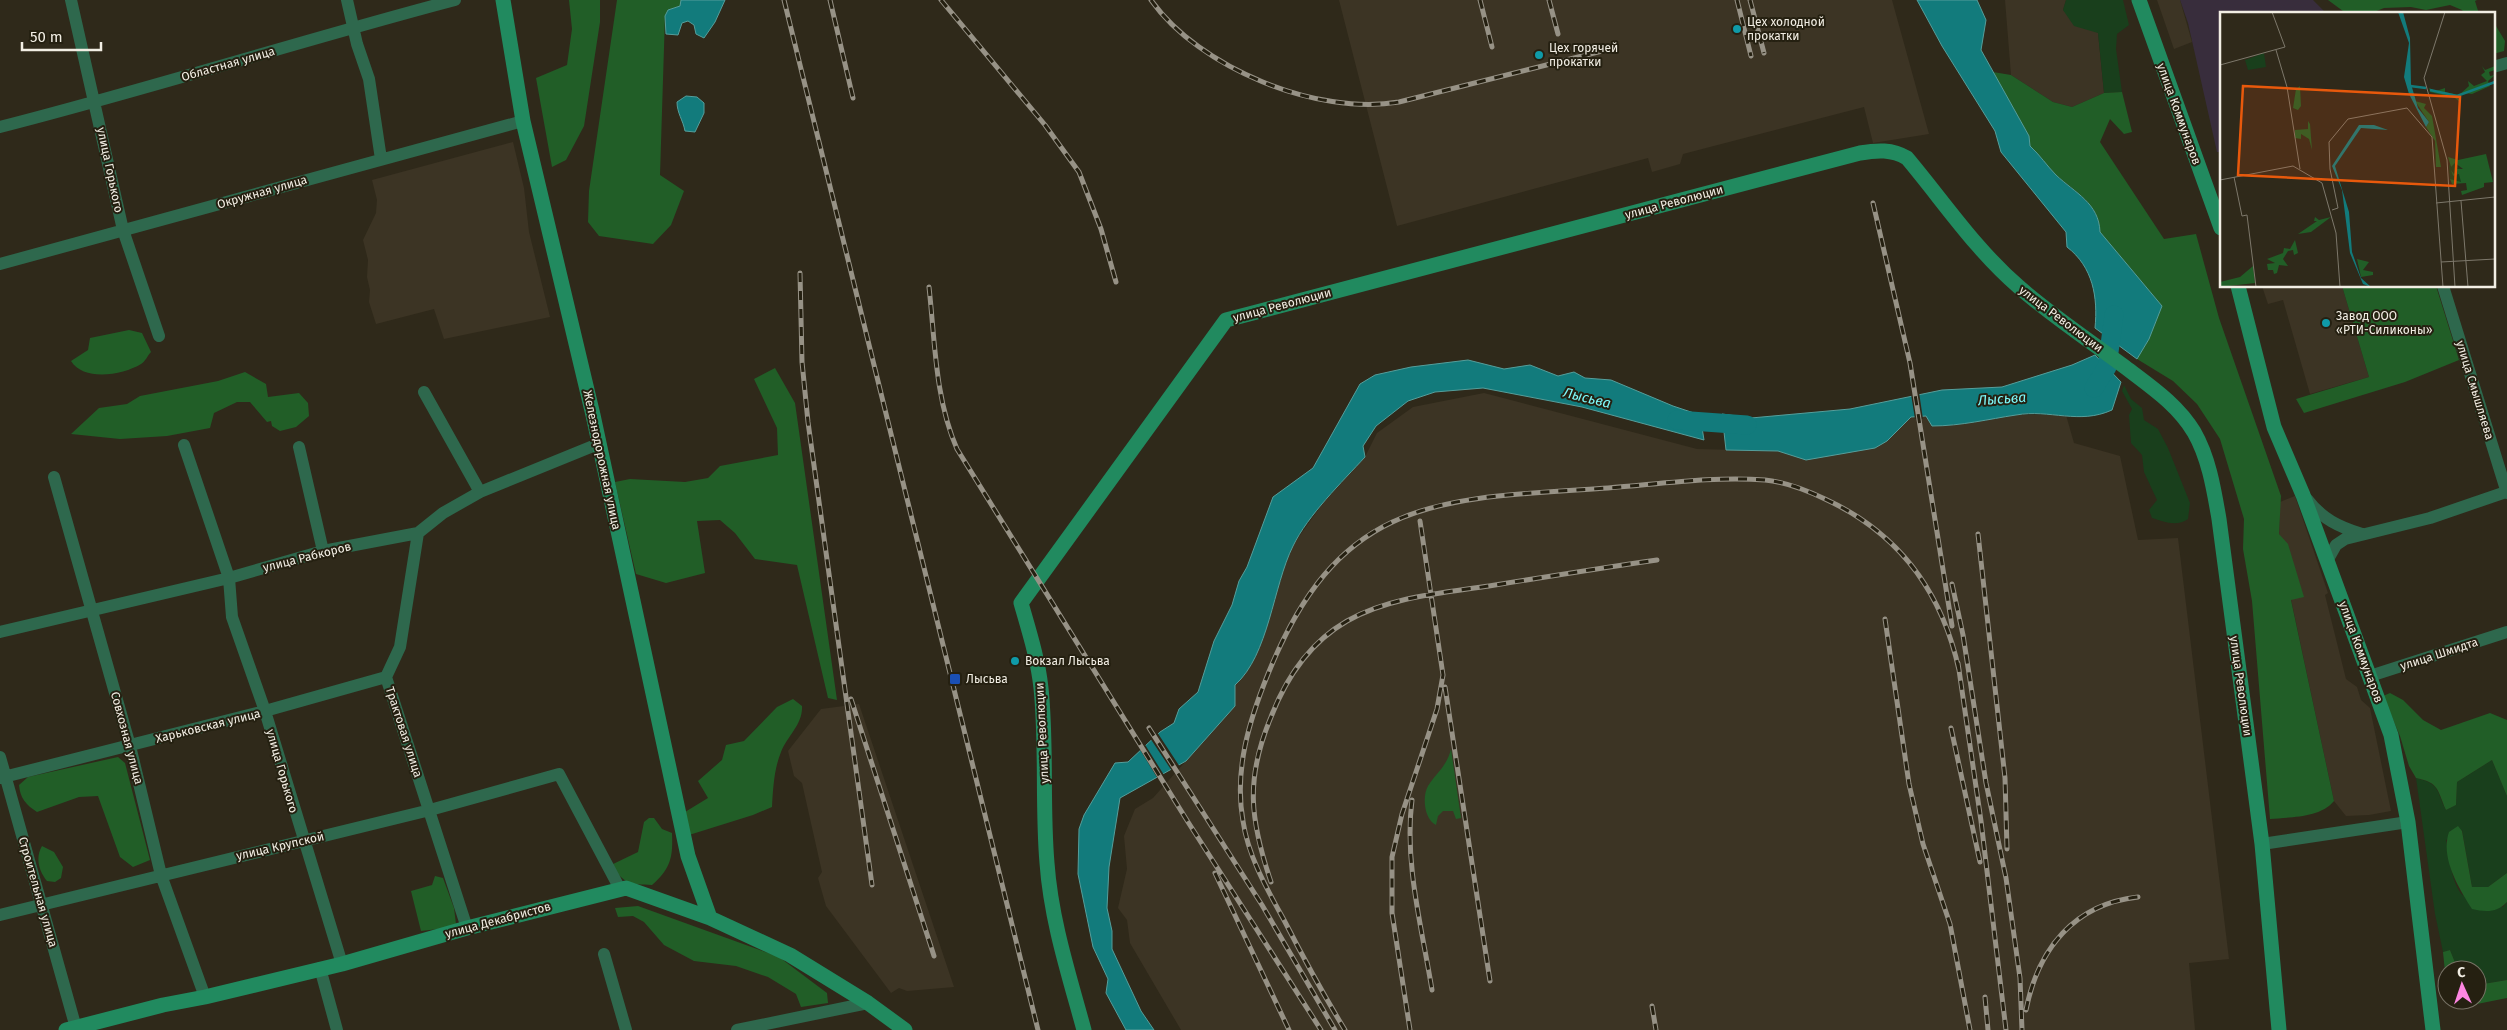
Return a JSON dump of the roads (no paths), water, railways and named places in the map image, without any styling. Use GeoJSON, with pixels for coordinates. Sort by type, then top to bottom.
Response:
{"type":"FeatureCollection","features":[{"type":"Feature","properties":{"kind":"street","name":"улица Горького"},"geometry":{"type":"LineString","coordinates":[[71,0],[96,103],[123,230],[159,336]]}},
{"type":"Feature","properties":{"kind":"street"},"geometry":{"type":"LineString","coordinates":[[347,0],[369,79],[382,159]]}},
{"type":"Feature","properties":{"kind":"street","name":"Областная улица"},"geometry":{"type":"LineString","coordinates":[[0,127],[96,103],[354,27],[456,0]]}},
{"type":"Feature","properties":{"kind":"street","name":"Железнодорожная улица"},"geometry":{"type":"LineString","coordinates":[[503,0],[523,121],[554,246],[688,856],[710,918]]}},
{"type":"Feature","properties":{"kind":"street","name":"улица Коммунаров"},"geometry":{"type":"LineString","coordinates":[[2139,0],[2220,225]]}},
{"type":"Feature","properties":{"kind":"street"},"geometry":{"type":"LineString","coordinates":[[2494,67],[2507,63]]}},
{"type":"Feature","properties":{"kind":"street","name":"Окружная улица"},"geometry":{"type":"LineString","coordinates":[[0,264],[523,121]]}},
{"type":"Feature","properties":{"kind":"street","name":"улица Революции"},"geometry":{"type":"LineString","coordinates":[[1084,1030],[1052,906],[1046,855],[1042,693],[1038,667],[1021,603],[1226,320],[1841,158],[1880,151],[1899,153],[1907,158],[1962,228],[1992,262],[2020,288],[2166,398],[2187,422],[2198,441],[2214,493],[2262,844],[2279,1030]]}},
{"type":"Feature","properties":{"kind":"street","name":"улица Коммунаров"},"geometry":{"type":"LineString","coordinates":[[2239,288],[2274,427],[2304,495],[2391,735],[2408,822],[2433,1030]]}},
{"type":"Feature","properties":{"kind":"street","name":"улица Смышляева"},"geometry":{"type":"LineString","coordinates":[[2444,288],[2507,493]]}},
{"type":"Feature","properties":{"kind":"street"},"geometry":{"type":"LineString","coordinates":[[424,392],[480,492]]}},
{"type":"Feature","properties":{"kind":"street","name":"улица Рабкоров"},"geometry":{"type":"LineString","coordinates":[[0,632],[229,578],[323,551],[418,534],[443,513],[480,492],[598,444]]}},
{"type":"Feature","properties":{"kind":"street","name":"улица Горького"},"geometry":{"type":"LineString","coordinates":[[184,445],[229,578],[232,617],[265,711],[342,964]]}},
{"type":"Feature","properties":{"kind":"street"},"geometry":{"type":"LineString","coordinates":[[299,447],[323,551]]}},
{"type":"Feature","properties":{"kind":"street","name":"Совхозная улица"},"geometry":{"type":"LineString","coordinates":[[54,477],[130,746],[161,874],[205,998]]}},
{"type":"Feature","properties":{"kind":"street"},"geometry":{"type":"LineString","coordinates":[[2327,561],[2336,546],[2345,539],[2430,518],[2507,493]]}},
{"type":"Feature","properties":{"kind":"street"},"geometry":{"type":"LineString","coordinates":[[2304,495],[2315,510],[2338,527],[2362,534]]}},
{"type":"Feature","properties":{"kind":"street","name":"Трактовая улица"},"geometry":{"type":"LineString","coordinates":[[418,534],[400,647],[386,676],[467,928]]}},
{"type":"Feature","properties":{"kind":"street","name":"улица Шмидта"},"geometry":{"type":"LineString","coordinates":[[2370,676],[2507,632]]}},
{"type":"Feature","properties":{"kind":"street","name":"Харьковская улица"},"geometry":{"type":"LineString","coordinates":[[3,777],[265,711],[386,676]]}},
{"type":"Feature","properties":{"kind":"street","name":"Строительная улица"},"geometry":{"type":"LineString","coordinates":[[0,757],[3,777],[42,906],[71,1029]]}},
{"type":"Feature","properties":{"kind":"street","name":"улица Крупской"},"geometry":{"type":"LineString","coordinates":[[0,915],[42,906],[161,874],[430,810],[559,774],[620,889]]}},
{"type":"Feature","properties":{"kind":"street"},"geometry":{"type":"LineString","coordinates":[[2262,844],[2408,822]]}},
{"type":"Feature","properties":{"kind":"street","name":"улица Декабристов"},"geometry":{"type":"LineString","coordinates":[[71,1029],[163,1005],[205,998],[342,964],[467,928],[626,888],[710,918],[790,955],[868,1003],[905,1030]]}},
{"type":"Feature","properties":{"kind":"street"},"geometry":{"type":"LineString","coordinates":[[604,954],[626,1030]]}},
{"type":"Feature","properties":{"kind":"street"},"geometry":{"type":"LineString","coordinates":[[320,968],[337,1030]]}},
{"type":"Feature","properties":{"kind":"street"},"geometry":{"type":"LineString","coordinates":[[737,1030],[868,1003]]}},
{"type":"Feature","properties":{"kind":"water"},"geometry":{"type":"Polygon","coordinates":[[[681,0],[725,0],[715,22],[704,38],[696,34],[694,25],[688,21],[682,23],[678,35],[666,34],[665,16],[668,10],[680,6],[681,0]]]}},
{"type":"Feature","properties":{"kind":"water"},"geometry":{"type":"Polygon","coordinates":[[[1917,0],[1977,0],[1986,20],[1981,50],[2029,136],[2030,146],[2056,175],[2091,206],[2099,222],[2100,232],[2162,306],[2149,339],[2137,359],[2095,328],[2096,305],[2092,283],[2083,264],[2067,247],[2066,232],[2001,152],[1995,131],[1942,46],[1917,0]]]}},
{"type":"Feature","properties":{"kind":"water"},"geometry":{"type":"Polygon","coordinates":[[[686,96],[697,97],[704,103],[704,113],[695,132],[685,131],[678,110],[677,102],[686,96]]]}},
{"type":"Feature","properties":{"kind":"water"},"geometry":{"type":"Polygon","coordinates":[[[2095,355],[2121,382],[2112,410],[2100,414],[2076,417],[2029,414],[1943,426],[1932,426],[1926,416],[1911,417],[1887,441],[1875,448],[1806,460],[1778,451],[1726,450],[1722,414],[1751,418],[1850,409],[1942,390],[2002,387],[2072,365],[2095,355]]]}},
{"type":"Feature","properties":{"kind":"water"},"geometry":{"type":"Polygon","coordinates":[[[1468,360],[1504,369],[1530,365],[1558,376],[1574,372],[1585,378],[1611,380],[1673,406],[1700,415],[1704,440],[1582,407],[1483,388],[1435,392],[1408,401],[1376,426],[1363,446],[1365,457],[1316,511],[1299,534],[1286,562],[1256,656],[1235,685],[1235,706],[1186,761],[1120,798],[1109,867],[1107,908],[1112,931],[1112,949],[1141,1011],[1154,1030],[1126,1030],[1106,993],[1108,979],[1093,947],[1078,874],[1079,829],[1084,815],[1115,763],[1128,762],[1160,732],[1174,723],[1179,709],[1198,692],[1214,641],[1232,605],[1239,581],[1247,567],[1273,497],[1313,468],[1360,384],[1375,375],[1411,367],[1468,360]]]}},
{"type":"Feature","properties":{"kind":"waterway","name":"Лысьва"},"geometry":{"type":"LineString","coordinates":[[2094,388],[2107,367],[2114,315]]}},
{"type":"Feature","properties":{"kind":"waterway","name":"Лысьва"},"geometry":{"type":"LineString","coordinates":[[1677,420],[1747,425]]}},
{"type":"Feature","properties":{"kind":"railway"},"geometry":{"type":"LineString","coordinates":[[784,0],[1038,1030]]}},
{"type":"Feature","properties":{"kind":"railway"},"geometry":{"type":"LineString","coordinates":[[830,0],[853,98]]}},
{"type":"Feature","properties":{"kind":"railway"},"geometry":{"type":"LineString","coordinates":[[941,0],[1045,125],[1079,172],[1101,229],[1116,282]]}},
{"type":"Feature","properties":{"kind":"railway"},"geometry":{"type":"LineString","coordinates":[[1151,0],[1172,24],[1198,47],[1229,66],[1262,82],[1297,94],[1332,102],[1367,104],[1399,102],[1602,51]]}},
{"type":"Feature","properties":{"kind":"railway"},"geometry":{"type":"LineString","coordinates":[[1480,0],[1492,47]]}},
{"type":"Feature","properties":{"kind":"railway"},"geometry":{"type":"LineString","coordinates":[[1549,0],[1558,34]]}},
{"type":"Feature","properties":{"kind":"railway"},"geometry":{"type":"LineString","coordinates":[[1737,0],[1751,56]]}},
{"type":"Feature","properties":{"kind":"railway"},"geometry":{"type":"LineString","coordinates":[[1750,0],[1764,53]]}},
{"type":"Feature","properties":{"kind":"railway"},"geometry":{"type":"LineString","coordinates":[[1873,203],[1910,363],[1952,626]]}},
{"type":"Feature","properties":{"kind":"railway"},"geometry":{"type":"LineString","coordinates":[[800,273],[802,362],[808,422],[872,885]]}},
{"type":"Feature","properties":{"kind":"railway"},"geometry":{"type":"LineString","coordinates":[[929,287],[940,390],[944,410],[957,449],[1188,822],[1321,1030]]}},
{"type":"Feature","properties":{"kind":"railway"},"geometry":{"type":"LineString","coordinates":[[1345,1030],[1306,962],[1254,860],[1243,821],[1240,783],[1249,728],[1268,674],[1296,615],[1328,571],[1362,539],[1401,518],[1445,504],[1493,497],[1707,480],[1746,479],[1781,483],[1811,493],[1851,513],[1875,529],[1895,547],[1929,591],[1941,615],[1959,670]]}},
{"type":"Feature","properties":{"kind":"railway"},"geometry":{"type":"LineString","coordinates":[[1410,1030],[1392,913],[1392,857],[1402,814],[1437,709],[1443,675],[1420,521]]}},
{"type":"Feature","properties":{"kind":"railway"},"geometry":{"type":"LineString","coordinates":[[1978,534],[2005,778],[2007,849]]}},
{"type":"Feature","properties":{"kind":"railway"},"geometry":{"type":"LineString","coordinates":[[1271,882],[1258,839],[1255,819],[1253,800],[1257,760],[1271,717],[1284,689],[1300,663],[1321,640],[1347,621],[1380,606],[1398,601],[1657,560]]}},
{"type":"Feature","properties":{"kind":"railway"},"geometry":{"type":"LineString","coordinates":[[1952,584],[1963,635],[1986,783],[2006,878],[2020,978],[2022,1030]]}},
{"type":"Feature","properties":{"kind":"railway"},"geometry":{"type":"LineString","coordinates":[[1885,619],[1909,784],[1923,844],[1950,924],[1970,1030]]}},
{"type":"Feature","properties":{"kind":"railway"},"geometry":{"type":"LineString","coordinates":[[1958,663],[1981,821],[2006,1030]]}},
{"type":"Feature","properties":{"kind":"railway"},"geometry":{"type":"LineString","coordinates":[[1445,687],[1490,981]]}},
{"type":"Feature","properties":{"kind":"railway"},"geometry":{"type":"LineString","coordinates":[[851,699],[934,956]]}},
{"type":"Feature","properties":{"kind":"railway"},"geometry":{"type":"LineString","coordinates":[[1149,728],[1262,905],[1335,1030]]}},
{"type":"Feature","properties":{"kind":"railway"},"geometry":{"type":"LineString","coordinates":[[1951,728],[1980,862]]}},
{"type":"Feature","properties":{"kind":"railway"},"geometry":{"type":"LineString","coordinates":[[1412,800],[1410,824],[1412,871],[1432,990]]}},
{"type":"Feature","properties":{"kind":"railway"},"geometry":{"type":"LineString","coordinates":[[1215,873],[1289,1030]]}},
{"type":"Feature","properties":{"kind":"railway"},"geometry":{"type":"LineString","coordinates":[[2026,1010],[2040,968],[2050,949],[2063,933],[2095,909],[2115,901],[2138,897]]}},
{"type":"Feature","properties":{"kind":"railway"},"geometry":{"type":"LineString","coordinates":[[1985,997],[1988,1030]]}},
{"type":"Feature","properties":{"kind":"railway"},"geometry":{"type":"LineString","coordinates":[[1652,1006],[1656,1030]]}},
{"type":"Feature","properties":{"kind":"place","name":"Цех холодной прокатки"},"geometry":{"type":"Point","coordinates":[1737,29]}},
{"type":"Feature","properties":{"kind":"place","name":"Цех горячей прокатки"},"geometry":{"type":"Point","coordinates":[1539,55]}},
{"type":"Feature","properties":{"kind":"place","name":"Завод ООО «РТИ-Силиконы»"},"geometry":{"type":"Point","coordinates":[2326,323]}},
{"type":"Feature","properties":{"kind":"place","name":"Вокзал Лысьва"},"geometry":{"type":"Point","coordinates":[1015,661]}},
{"type":"Feature","properties":{"kind":"place","name":"Лысьва"},"geometry":{"type":"Point","coordinates":[955,679]}}]}
